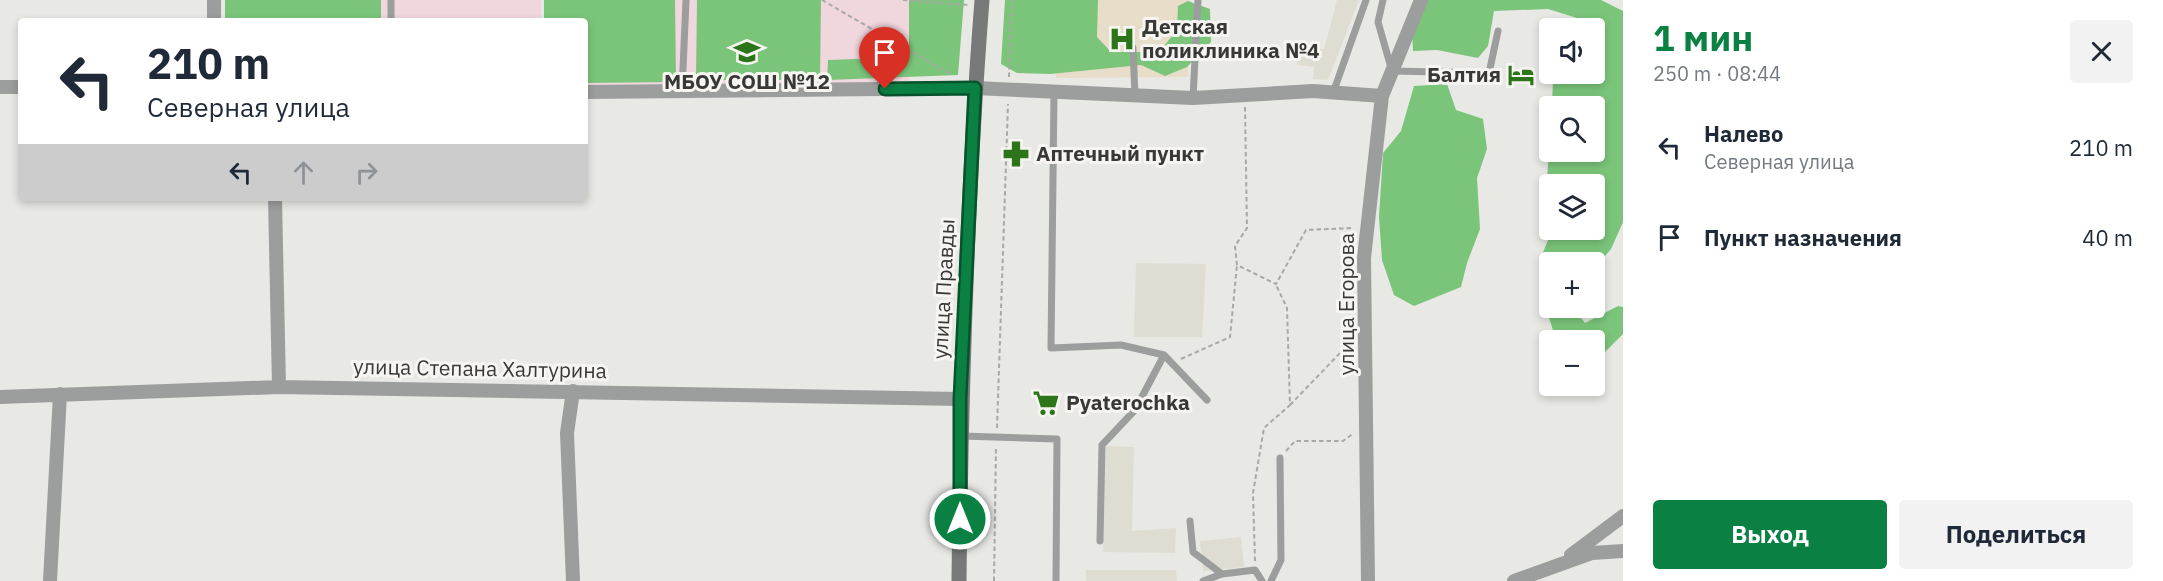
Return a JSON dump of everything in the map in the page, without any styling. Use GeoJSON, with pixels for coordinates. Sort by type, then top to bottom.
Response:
{"type":"FeatureCollection","features":[{"type":"Feature","properties":{"kind":"street"},"geometry":{"type":"LineString","coordinates":[[214,0],[214,18]]}},
{"type":"Feature","properties":{"kind":"street","name":"улица Егорова"},"geometry":{"type":"LineString","coordinates":[[1368,581],[1368,422],[1364,258],[1382,96],[1421,0]]}},
{"type":"Feature","properties":{"kind":"street","name":"улица Правды"},"geometry":{"type":"LineString","coordinates":[[959,581],[960,399],[975,88],[982,3]]}},
{"type":"Feature","properties":{"kind":"street"},"geometry":{"type":"LineString","coordinates":[[0,87],[18,87]]}},
{"type":"Feature","properties":{"kind":"street"},"geometry":{"type":"LineString","coordinates":[[588,92],[975,88],[1193,98],[1333,93],[1382,96]]}},
{"type":"Feature","properties":{"kind":"street"},"geometry":{"type":"LineString","coordinates":[[275,201],[279,387]]}},
{"type":"Feature","properties":{"kind":"street","name":"улица Степана Халтурина"},"geometry":{"type":"LineString","coordinates":[[0,397],[279,387],[960,399]]}},
{"type":"Feature","properties":{"kind":"street"},"geometry":{"type":"LineString","coordinates":[[573,391],[567,433],[573,581]]}},
{"type":"Feature","properties":{"kind":"street"},"geometry":{"type":"LineString","coordinates":[[50,581],[60,394]]}},
{"type":"Feature","properties":{"kind":"street"},"geometry":{"type":"LineString","coordinates":[[1560,563],[1623,516]]}},
{"type":"Feature","properties":{"kind":"street"},"geometry":{"type":"LineString","coordinates":[[1514,581],[1592,553],[1623,551]]}},
{"type":"Feature","properties":{"kind":"lane"},"geometry":{"type":"LineString","coordinates":[[391,0],[392,18]]}},
{"type":"Feature","properties":{"kind":"lane"},"geometry":{"type":"LineString","coordinates":[[682,92],[686,0]]}},
{"type":"Feature","properties":{"kind":"lane"},"geometry":{"type":"LineString","coordinates":[[1193,98],[1198,0]]}},
{"type":"Feature","properties":{"kind":"lane"},"geometry":{"type":"LineString","coordinates":[[1333,93],[1366,0]]}},
{"type":"Feature","properties":{"kind":"lane"},"geometry":{"type":"LineString","coordinates":[[1383,0],[1378,22],[1392,71],[1489,73],[1498,31]]}},
{"type":"Feature","properties":{"kind":"lane"},"geometry":{"type":"LineString","coordinates":[[1132,48],[1135,96]]}},
{"type":"Feature","properties":{"kind":"lane"},"geometry":{"type":"LineString","coordinates":[[1054,93],[1051,348],[1121,345],[1164,355],[1207,400]]}},
{"type":"Feature","properties":{"kind":"lane"},"geometry":{"type":"LineString","coordinates":[[1100,541],[1102,445],[1135,410],[1164,355]]}},
{"type":"Feature","properties":{"kind":"lane"},"geometry":{"type":"LineString","coordinates":[[961,436],[1057,439],[1056,581]]}},
{"type":"Feature","properties":{"kind":"lane"},"geometry":{"type":"LineString","coordinates":[[1271,581],[1281,560],[1280,458]]}},
{"type":"Feature","properties":{"kind":"lane"},"geometry":{"type":"LineString","coordinates":[[1190,521],[1193,552],[1222,574]]}},
{"type":"Feature","properties":{"kind":"lane"},"geometry":{"type":"LineString","coordinates":[[1203,581],[1222,574],[1255,570],[1262,581]]}},
{"type":"Feature","properties":{"kind":"path"},"geometry":{"type":"LineString","coordinates":[[822,0],[955,76]]}},
{"type":"Feature","properties":{"kind":"path"},"geometry":{"type":"LineString","coordinates":[[903,0],[982,3]]}},
{"type":"Feature","properties":{"kind":"path"},"geometry":{"type":"LineString","coordinates":[[994,581],[996,437],[1012,0]]}},
{"type":"Feature","properties":{"kind":"path"},"geometry":{"type":"LineString","coordinates":[[1171,363],[1230,337],[1237,265],[1235,246],[1247,228],[1245,95]]}},
{"type":"Feature","properties":{"kind":"path"},"geometry":{"type":"LineString","coordinates":[[1276,284],[1306,230],[1368,227]]}},
{"type":"Feature","properties":{"kind":"path"},"geometry":{"type":"LineString","coordinates":[[1237,265],[1276,284],[1287,308],[1290,405]]}},
{"type":"Feature","properties":{"kind":"path"},"geometry":{"type":"LineString","coordinates":[[1255,570],[1253,493],[1264,428],[1290,405],[1341,352],[1365,302]]}},
{"type":"Feature","properties":{"kind":"path"},"geometry":{"type":"LineString","coordinates":[[1280,458],[1295,441],[1343,441],[1368,422]]}},
{"type":"Feature","properties":{"kind":"shaded area"},"geometry":{"type":"Polygon","coordinates":[[[226,0],[541,0],[541,18],[227,18],[226,0]]]}},
{"type":"Feature","properties":{"kind":"shaded area","name":"МБОУ СОШ №12"},"geometry":{"type":"Polygon","coordinates":[[[545,0],[909,0],[909,83],[588,85],[588,18],[579,18],[545,0]]]}},
{"type":"Feature","properties":{"kind":"shaded area","name":"Детская поликлиника №4"},"geometry":{"type":"Polygon","coordinates":[[[1056,0],[1190,0],[1188,77],[1056,78],[1056,0]]]}},
{"type":"Feature","properties":{"kind":"shaded area"},"geometry":{"type":"Polygon","coordinates":[[[1337,0],[1359,0],[1328,80],[1313,79],[1314,67],[1297,65],[1298,47],[1324,49],[1337,0]]]}},
{"type":"Feature","properties":{"kind":"shaded area"},"geometry":{"type":"Polygon","coordinates":[[[1136,263],[1206,264],[1202,337],[1134,337],[1136,263]]]}},
{"type":"Feature","properties":{"kind":"shaded area"},"geometry":{"type":"Polygon","coordinates":[[[1106,446],[1134,447],[1132,531],[1176,528],[1175,553],[1103,552],[1106,446]]]}},
{"type":"Feature","properties":{"kind":"shaded area"},"geometry":{"type":"Polygon","coordinates":[[[1241,537],[1244,567],[1203,571],[1200,541],[1241,537]]]}},
{"type":"Feature","properties":{"kind":"shaded area"},"geometry":{"type":"Polygon","coordinates":[[[1086,570],[1176,570],[1177,581],[1086,581],[1086,570]]]}},
{"type":"Feature","properties":{"kind":"green space"},"geometry":{"type":"Polygon","coordinates":[[[225,0],[381,0],[381,18],[225,18],[225,0]]]}},
{"type":"Feature","properties":{"kind":"green space"},"geometry":{"type":"Polygon","coordinates":[[[544,0],[675,0],[676,82],[588,83],[588,18],[544,18],[544,0]]]}},
{"type":"Feature","properties":{"kind":"green space"},"geometry":{"type":"Polygon","coordinates":[[[697,0],[821,0],[820,80],[696,80],[697,0]]]}},
{"type":"Feature","properties":{"kind":"green space"},"geometry":{"type":"Polygon","coordinates":[[[909,0],[964,0],[958,75],[827,80],[828,60],[909,57],[909,0]]]}},
{"type":"Feature","properties":{"kind":"green space"},"geometry":{"type":"Polygon","coordinates":[[[1005,0],[1098,0],[1097,37],[1111,52],[1159,52],[1177,30],[1178,6],[1188,1],[1210,9],[1211,42],[1187,67],[1165,76],[1141,65],[1050,74],[1017,73],[1001,64],[1005,0]]]}},
{"type":"Feature","properties":{"kind":"green space"},"geometry":{"type":"Polygon","coordinates":[[[1425,0],[1601,0],[1623,11],[1623,222],[1611,249],[1605,256],[1605,252],[1543,252],[1548,240],[1605,240],[1605,174],[1547,174],[1548,162],[1605,162],[1605,96],[1552,96],[1553,84],[1605,84],[1605,18],[1577,18],[1548,9],[1494,11],[1488,46],[1478,58],[1437,50],[1413,51],[1412,33],[1425,0]]]}},
{"type":"Feature","properties":{"kind":"green space"},"geometry":{"type":"Polygon","coordinates":[[[1447,84],[1456,110],[1483,119],[1487,149],[1477,178],[1480,229],[1461,287],[1414,306],[1394,295],[1382,260],[1379,217],[1383,153],[1401,131],[1414,86],[1447,84]]]}},
{"type":"Feature","properties":{"kind":"green space"},"geometry":{"type":"Polygon","coordinates":[[[1618,306],[1623,307],[1623,334],[1605,352],[1605,330],[1553,330],[1549,318],[1581,318],[1585,323],[1595,318],[1605,318],[1605,313],[1618,306]]]}},
{"type":"Feature","properties":{"kind":"place","name":"Детская поликлиника №4"},"geometry":{"type":"Point","coordinates":[1122,39]}},
{"type":"Feature","properties":{"kind":"place","name":"МБОУ СОШ №12"},"geometry":{"type":"Point","coordinates":[747,52]}},
{"type":"Feature","properties":{"kind":"place","name":"Балтия"},"geometry":{"type":"Point","coordinates":[1521,75]}},
{"type":"Feature","properties":{"kind":"place","name":"Аптечный пункт"},"geometry":{"type":"Point","coordinates":[1016,154]}},
{"type":"Feature","properties":{"kind":"place","name":"Pyaterochka"},"geometry":{"type":"Point","coordinates":[1046,403]}},
{"type":"Feature","properties":{"kind":"route"},"geometry":{"type":"LineString","coordinates":[[885,89],[975,88],[960,399],[960,519]]}}]}
